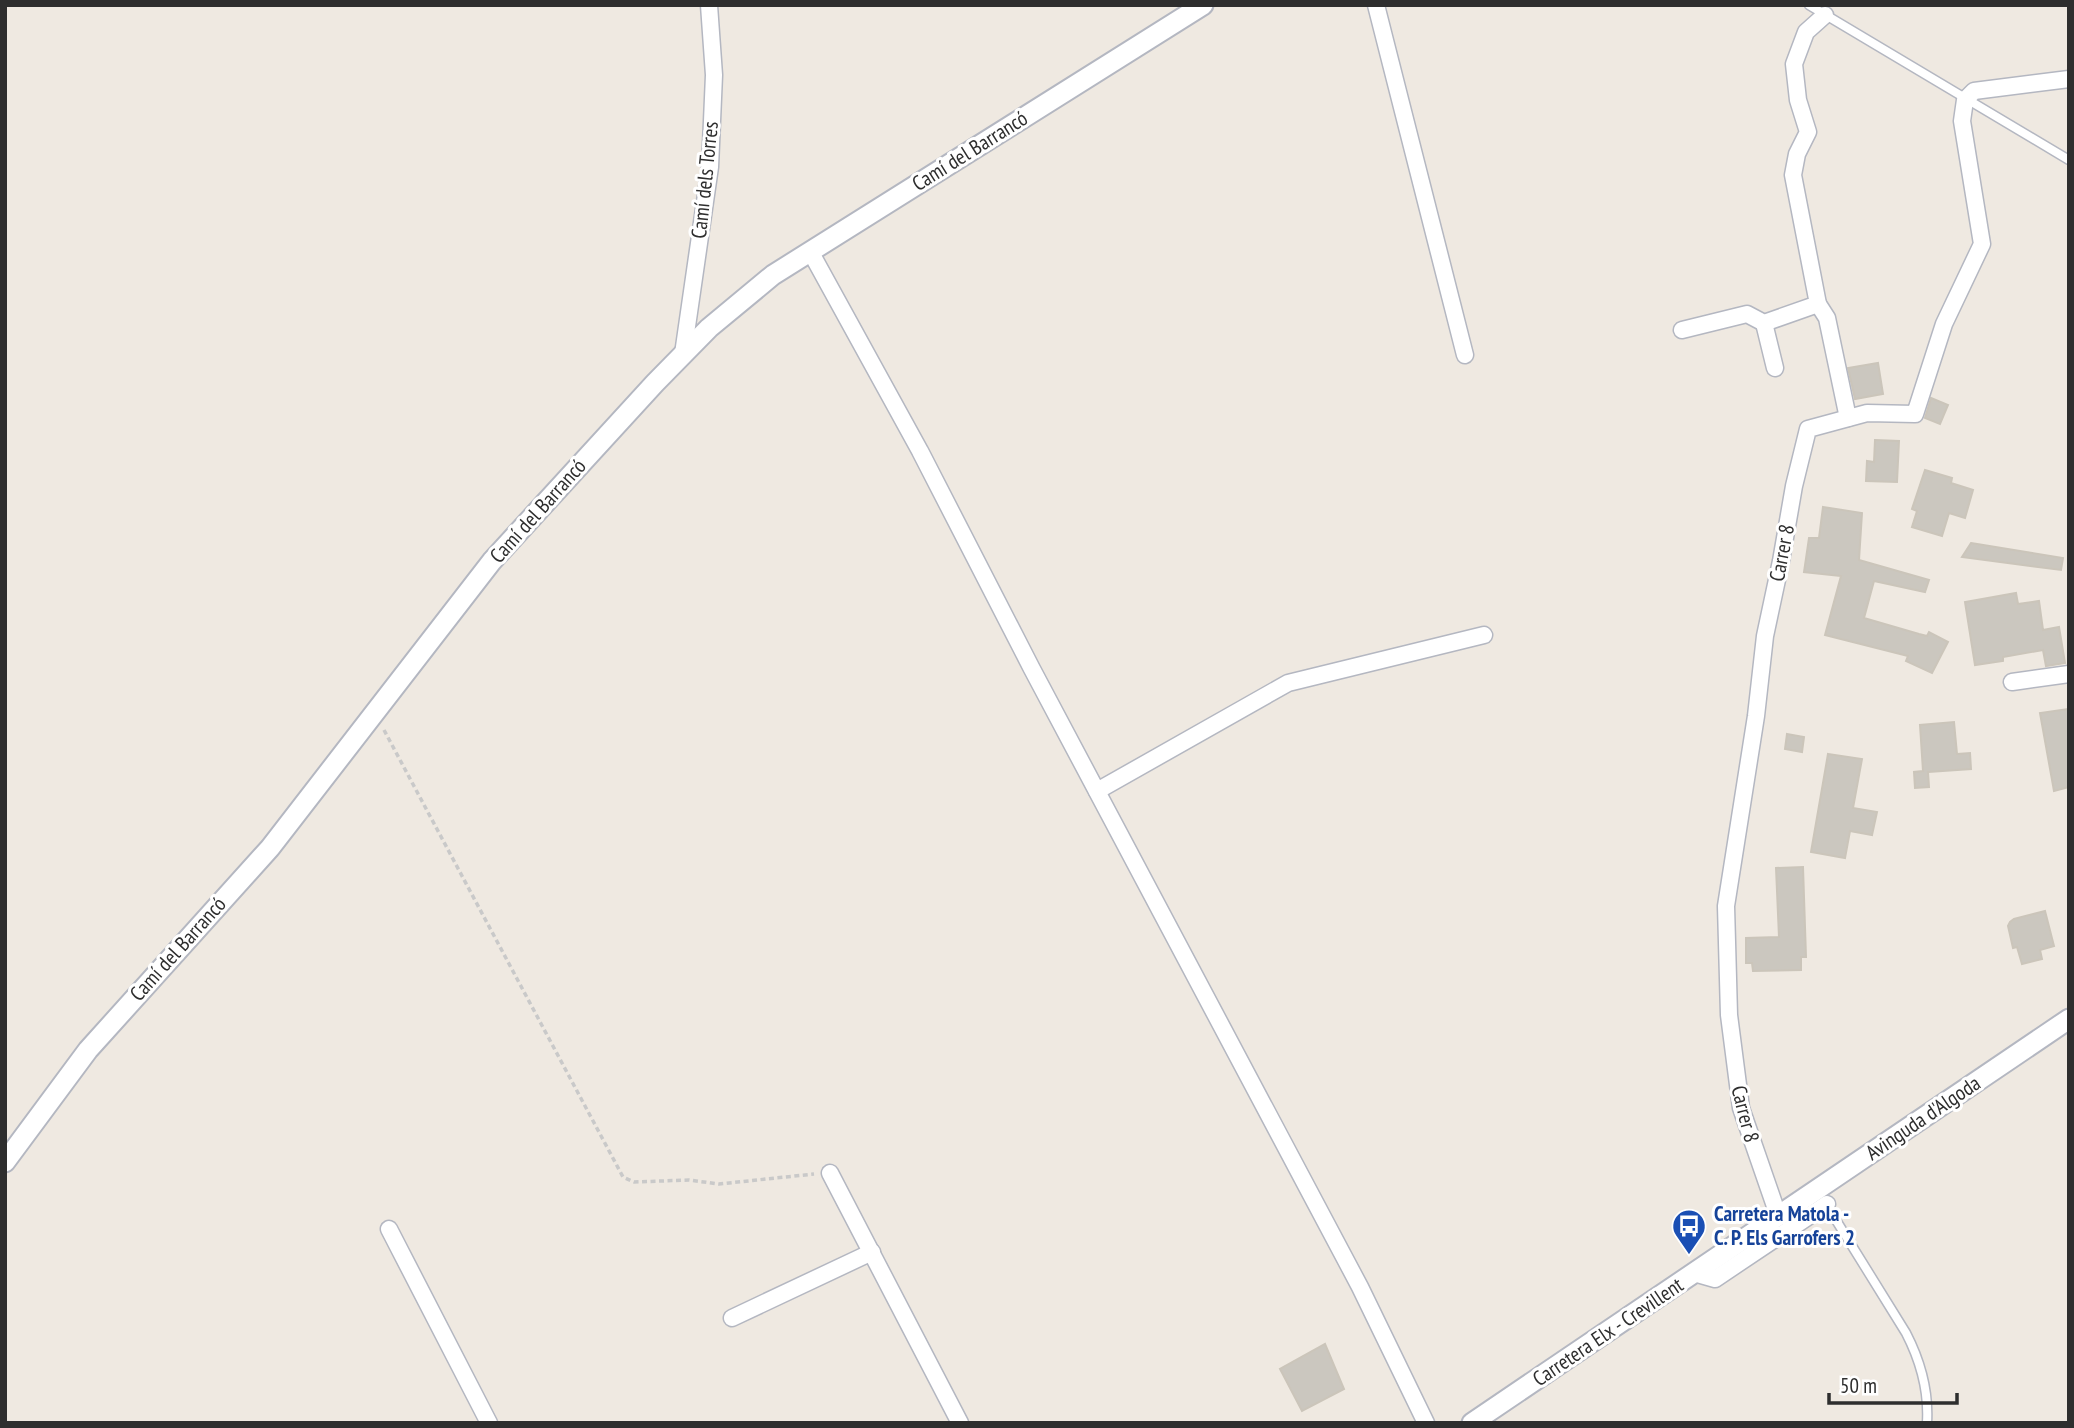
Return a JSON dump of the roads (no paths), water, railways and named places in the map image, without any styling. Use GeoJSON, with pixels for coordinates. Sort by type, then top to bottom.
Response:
{"type":"FeatureCollection","features":[{"type":"Feature","properties":{"kind":"street","name":"Camí dels Torres"},"geometry":{"type":"LineString","coordinates":[[683,355],[710,167],[714,75],[709,5]]}},
{"type":"Feature","properties":{"kind":"street","name":"Camí del Barrancó"},"geometry":{"type":"LineString","coordinates":[[5,1162],[88,1049],[270,848],[492,561],[709,328],[773,275],[1203,5]]}},
{"type":"Feature","properties":{"kind":"street"},"geometry":{"type":"LineString","coordinates":[[1376,5],[1465,355]]}},
{"type":"Feature","properties":{"kind":"street"},"geometry":{"type":"LineString","coordinates":[[1825,16],[1806,32],[1794,64],[1798,100],[1808,132],[1797,154],[1793,175],[1818,304],[1827,318],[1848,418]]}},
{"type":"Feature","properties":{"kind":"street"},"geometry":{"type":"LineString","coordinates":[[1965,100],[1974,91],[2069,79]]}},
{"type":"Feature","properties":{"kind":"street","name":"Carrer 8"},"geometry":{"type":"LineString","coordinates":[[1778,1216],[1741,1108],[1729,1015],[1726,906],[1756,716],[1765,636],[1794,486],[1808,429],[1867,414],[1915,414],[1944,324],[1982,244],[1962,121],[1965,100]]}},
{"type":"Feature","properties":{"kind":"street"},"geometry":{"type":"LineString","coordinates":[[810,251],[920,451],[1360,1287],[1426,1423]]}},
{"type":"Feature","properties":{"kind":"street"},"geometry":{"type":"LineString","coordinates":[[1682,330],[1747,314],[1764,323],[1818,304]]}},
{"type":"Feature","properties":{"kind":"street"},"geometry":{"type":"LineString","coordinates":[[1764,323],[1775,368]]}},
{"type":"Feature","properties":{"kind":"street"},"geometry":{"type":"LineString","coordinates":[[1097,791],[1288,683],[1484,635]]}},
{"type":"Feature","properties":{"kind":"street"},"geometry":{"type":"LineString","coordinates":[[2012,682],[2069,674]]}},
{"type":"Feature","properties":{"kind":"street","name":"Avinguda d'Algoda"},"geometry":{"type":"LineString","coordinates":[[1778,1216],[1822,1197],[2069,1019]]}},
{"type":"Feature","properties":{"kind":"street"},"geometry":{"type":"LineString","coordinates":[[830,1173],[961,1423]]}},
{"type":"Feature","properties":{"kind":"street"},"geometry":{"type":"LineString","coordinates":[[1694,1273],[1715,1279],[1822,1197]]}},
{"type":"Feature","properties":{"kind":"street","name":"Carretera Elx - Crevillent"},"geometry":{"type":"LineString","coordinates":[[1472,1423],[1778,1216]]}},
{"type":"Feature","properties":{"kind":"street"},"geometry":{"type":"LineString","coordinates":[[389,1229],[489,1423]]}},
{"type":"Feature","properties":{"kind":"street"},"geometry":{"type":"LineString","coordinates":[[732,1318],[872,1252]]}},
{"type":"Feature","properties":{"kind":"lane"},"geometry":{"type":"LineString","coordinates":[[1809,5],[2069,160]]}},
{"type":"Feature","properties":{"kind":"lane"},"geometry":{"type":"LineString","coordinates":[[1822,1197],[1917,1355],[1924,1380],[1927,1423]]}},
{"type":"Feature","properties":{"kind":"place","name":"Carretera Matola - C. P. Els Garrofers 2"},"geometry":{"type":"Point","coordinates":[1689,1256]}}]}
